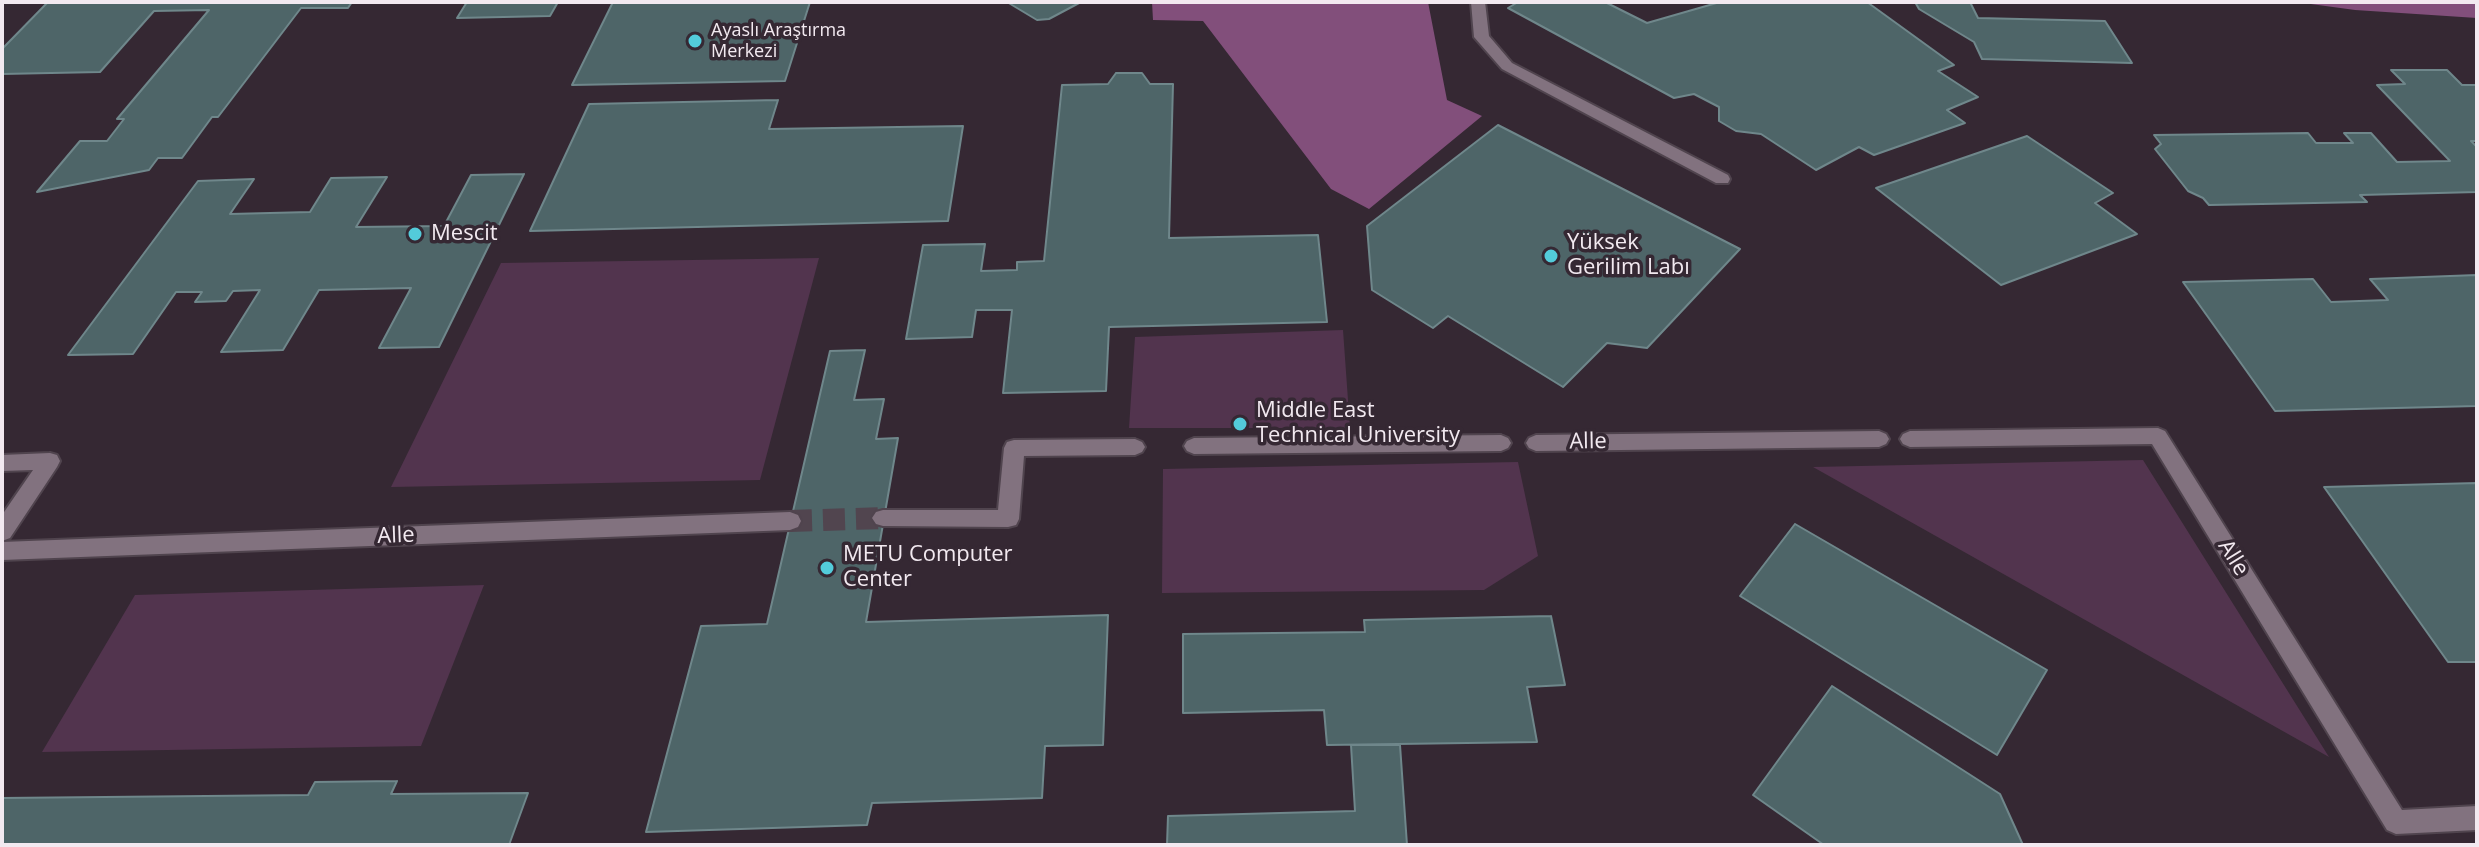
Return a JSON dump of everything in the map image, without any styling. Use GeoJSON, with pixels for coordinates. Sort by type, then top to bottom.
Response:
{"type":"FeatureCollection","features":[{"type":"Feature","properties":{"kind":"street"},"geometry":{"type":"LineString","coordinates":[[1478,2],[1482,37],[1507,66],[1722,179]]}},
{"type":"Feature","properties":{"kind":"street","name":"Alle"},"geometry":{"type":"LineString","coordinates":[[1910,439],[2158,436],[2396,822],[2477,818]]}},
{"type":"Feature","properties":{"kind":"street","name":"Alle"},"geometry":{"type":"LineString","coordinates":[[1536,443],[1879,439]]}},
{"type":"Feature","properties":{"kind":"street"},"geometry":{"type":"LineString","coordinates":[[1194,446],[1501,443]]}},
{"type":"Feature","properties":{"kind":"street"},"geometry":{"type":"LineString","coordinates":[[883,518],[1008,519],[1014,448],[1135,447]]}},
{"type":"Feature","properties":{"kind":"street"},"geometry":{"type":"LineString","coordinates":[[2,463],[50,461],[2,532]]}},
{"type":"Feature","properties":{"kind":"street","name":"Alle"},"geometry":{"type":"LineString","coordinates":[[2,551],[790,521]]}},
{"type":"Feature","properties":{"kind":"shaded area"},"geometry":{"type":"Polygon","coordinates":[[[1152,2],[1428,2],[1447,100],[1482,116],[1369,209],[1331,189],[1203,21],[1153,20],[1152,2]]]}},
{"type":"Feature","properties":{"kind":"shaded area"},"geometry":{"type":"Polygon","coordinates":[[[2296,2],[2477,2],[2477,18],[2355,10],[2296,2]]]}},
{"type":"Feature","properties":{"kind":"shaded area"},"geometry":{"type":"Polygon","coordinates":[[[819,258],[760,480],[391,487],[501,263],[819,258]]]}},
{"type":"Feature","properties":{"kind":"shaded area"},"geometry":{"type":"Polygon","coordinates":[[[1343,330],[1350,428],[1129,428],[1135,337],[1343,330]]]}},
{"type":"Feature","properties":{"kind":"shaded area"},"geometry":{"type":"Polygon","coordinates":[[[2143,460],[2329,757],[1813,467],[2143,460]]]}},
{"type":"Feature","properties":{"kind":"shaded area"},"geometry":{"type":"Polygon","coordinates":[[[1518,462],[1538,556],[1484,590],[1162,593],[1163,469],[1518,462]]]}},
{"type":"Feature","properties":{"kind":"shaded area"},"geometry":{"type":"Polygon","coordinates":[[[484,585],[421,746],[42,752],[135,595],[484,585]]]}},
{"type":"Feature","properties":{"kind":"building"},"geometry":{"type":"Polygon","coordinates":[[[48,2],[352,2],[348,8],[301,8],[218,117],[212,117],[182,158],[158,158],[149,170],[37,192],[80,141],[107,141],[124,119],[117,119],[209,10],[154,11],[100,72],[2,74],[2,49],[48,2]]]}},
{"type":"Feature","properties":{"kind":"building"},"geometry":{"type":"Polygon","coordinates":[[[467,2],[558,2],[550,16],[457,18],[467,2]]]}},
{"type":"Feature","properties":{"kind":"building","name":"Ayaslı Araştırma Merkezi"},"geometry":{"type":"Polygon","coordinates":[[[613,2],[810,2],[785,81],[572,85],[613,2]]]}},
{"type":"Feature","properties":{"kind":"building"},"geometry":{"type":"Polygon","coordinates":[[[1007,2],[1081,2],[1049,19],[1037,20],[1007,2]]]}},
{"type":"Feature","properties":{"kind":"building"},"geometry":{"type":"Polygon","coordinates":[[[1518,2],[1605,2],[1647,23],[1720,2],[1867,2],[1954,65],[1938,71],[1978,97],[1947,110],[1965,123],[1874,155],[1859,147],[1816,170],[1761,134],[1736,131],[1719,121],[1719,107],[1694,94],[1674,98],[1508,8],[1518,2]]]}},
{"type":"Feature","properties":{"kind":"building"},"geometry":{"type":"Polygon","coordinates":[[[1915,2],[1970,2],[1978,18],[2105,21],[2132,63],[1982,59],[1974,42],[1919,9],[1915,2]]]}},
{"type":"Feature","properties":{"kind":"building"},"geometry":{"type":"Polygon","coordinates":[[[2391,70],[2447,70],[2462,85],[2477,85],[2477,141],[2471,141],[2477,147],[2477,192],[2360,195],[2367,202],[2209,205],[2203,198],[2188,191],[2155,149],[2161,144],[2154,135],[2308,133],[2316,143],[2353,143],[2344,133],[2371,133],[2397,162],[2450,161],[2377,85],[2405,84],[2391,70]]]}},
{"type":"Feature","properties":{"kind":"building"},"geometry":{"type":"Polygon","coordinates":[[[1116,73],[1142,73],[1150,84],[1173,84],[1169,238],[1318,235],[1327,322],[1109,327],[1106,391],[1003,393],[1012,310],[976,310],[972,337],[906,339],[923,245],[985,244],[981,271],[1017,270],[1017,262],[1044,261],[1062,85],[1108,84],[1116,73]]]}},
{"type":"Feature","properties":{"kind":"building"},"geometry":{"type":"Polygon","coordinates":[[[778,100],[769,129],[963,126],[948,221],[530,231],[589,104],[778,100]]]}},
{"type":"Feature","properties":{"kind":"building","name":"Yüksek Gerilim Labı"},"geometry":{"type":"Polygon","coordinates":[[[1498,125],[1740,249],[1647,348],[1607,343],[1563,387],[1448,316],[1433,328],[1372,290],[1367,226],[1498,125]]]}},
{"type":"Feature","properties":{"kind":"building"},"geometry":{"type":"Polygon","coordinates":[[[2027,136],[2113,193],[2095,203],[2137,234],[2001,285],[1876,188],[2027,136]]]}},
{"type":"Feature","properties":{"kind":"building"},"geometry":{"type":"Polygon","coordinates":[[[524,174],[439,347],[379,348],[411,288],[319,290],[283,350],[221,352],[260,290],[233,291],[226,301],[195,302],[202,292],[176,292],[133,354],[68,355],[198,181],[254,179],[230,214],[310,212],[331,178],[387,177],[356,227],[444,226],[471,175],[524,174]]]}},
{"type":"Feature","properties":{"kind":"building"},"geometry":{"type":"Polygon","coordinates":[[[2477,275],[2477,406],[2275,411],[2183,282],[2313,279],[2331,302],[2388,300],[2370,279],[2477,275]]]}},
{"type":"Feature","properties":{"kind":"building","name":"METU Computer Center"},"geometry":{"type":"Polygon","coordinates":[[[865,350],[854,400],[884,399],[876,439],[898,438],[866,622],[1108,615],[1103,745],[1045,746],[1042,798],[872,803],[867,825],[646,832],[701,626],[767,624],[830,351],[865,350]]]}},
{"type":"Feature","properties":{"kind":"building"},"geometry":{"type":"Polygon","coordinates":[[[2477,483],[2477,662],[2448,662],[2324,487],[2477,483]]]}},
{"type":"Feature","properties":{"kind":"building"},"geometry":{"type":"Polygon","coordinates":[[[1795,524],[2047,670],[1997,755],[1740,596],[1795,524]]]}},
{"type":"Feature","properties":{"kind":"building"},"geometry":{"type":"Polygon","coordinates":[[[1551,616],[1565,685],[1527,687],[1537,742],[1327,745],[1324,710],[1183,713],[1183,634],[1365,632],[1364,620],[1551,616]]]}},
{"type":"Feature","properties":{"kind":"building"},"geometry":{"type":"Polygon","coordinates":[[[1832,686],[2000,794],[2023,845],[1824,845],[1753,795],[1832,686]]]}},
{"type":"Feature","properties":{"kind":"building"},"geometry":{"type":"Polygon","coordinates":[[[1351,745],[1400,745],[1407,845],[1167,845],[1168,816],[1355,811],[1351,745]]]}},
{"type":"Feature","properties":{"kind":"building"},"geometry":{"type":"Polygon","coordinates":[[[397,781],[391,794],[528,793],[509,845],[2,845],[2,798],[308,795],[315,782],[397,781]]]}},
{"type":"Feature","properties":{"kind":"tunnel"},"geometry":{"type":"LineString","coordinates":[[790,521],[883,518]]}},
{"type":"Feature","properties":{"kind":"place","name":"Ayaslı Araştırma Merkezi"},"geometry":{"type":"Point","coordinates":[695,41]}},
{"type":"Feature","properties":{"kind":"place","name":"Mescit"},"geometry":{"type":"Point","coordinates":[415,234]}},
{"type":"Feature","properties":{"kind":"place","name":"Yüksek Gerilim Labı"},"geometry":{"type":"Point","coordinates":[1551,256]}},
{"type":"Feature","properties":{"kind":"place","name":"Middle East Technical University"},"geometry":{"type":"Point","coordinates":[1240,424]}},
{"type":"Feature","properties":{"kind":"place","name":"METU Computer Center"},"geometry":{"type":"Point","coordinates":[827,568]}}]}
